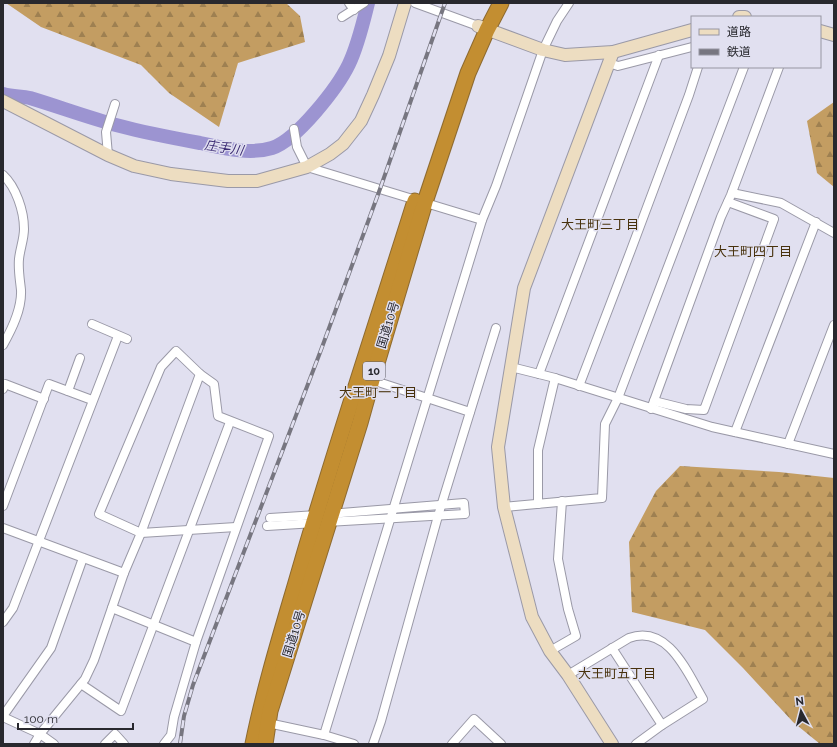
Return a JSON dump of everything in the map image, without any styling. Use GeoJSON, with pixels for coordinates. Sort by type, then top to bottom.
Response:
{"type":"FeatureCollection","features":[{"type":"Feature","properties":{"kind":"highway","name":"国道10号"},"geometry":{"type":"LineString","coordinates":[[265,744],[270,711],[323,518],[420,201],[483,28],[490,3]]}},
{"type":"Feature","properties":{"kind":"highway","name":"国道10号"},"geometry":{"type":"LineString","coordinates":[[483,28],[501,3]]}},
{"type":"Feature","properties":{"kind":"highway","name":"国道10号"},"geometry":{"type":"LineString","coordinates":[[253,744],[271,667],[323,518],[360,423],[420,201]]}},
{"type":"Feature","properties":{"kind":"street"},"geometry":{"type":"LineString","coordinates":[[342,17],[351,6],[364,3]]}},
{"type":"Feature","properties":{"kind":"street"},"geometry":{"type":"LineString","coordinates":[[3,101],[108,155],[134,166],[170,174],[228,181],[257,181],[307,167],[330,154],[342,144],[361,121],[389,56],[404,3]]}},
{"type":"Feature","properties":{"kind":"street"},"geometry":{"type":"LineString","coordinates":[[416,3],[543,50],[565,55],[611,58],[691,30]]}},
{"type":"Feature","properties":{"kind":"street"},"geometry":{"type":"LineString","coordinates":[[324,735],[392,509],[482,220],[496,186],[543,50],[557,21],[569,3]]}},
{"type":"Feature","properties":{"kind":"street"},"geometry":{"type":"LineString","coordinates":[[821,31],[834,35]]}},
{"type":"Feature","properties":{"kind":"street"},"geometry":{"type":"LineString","coordinates":[[611,58],[618,66],[691,47]]}},
{"type":"Feature","properties":{"kind":"street"},"geometry":{"type":"LineString","coordinates":[[539,374],[659,55]]}},
{"type":"Feature","properties":{"kind":"street"},"geometry":{"type":"LineString","coordinates":[[611,58],[524,288],[498,448],[504,507],[532,617],[550,651],[568,675],[612,744]]}},
{"type":"Feature","properties":{"kind":"street"},"geometry":{"type":"LineString","coordinates":[[579,386],[634,243],[698,68]]}},
{"type":"Feature","properties":{"kind":"street"},"geometry":{"type":"LineString","coordinates":[[504,507],[602,498],[605,424],[618,398],[744,68]]}},
{"type":"Feature","properties":{"kind":"street"},"geometry":{"type":"LineString","coordinates":[[653,405],[778,68]]}},
{"type":"Feature","properties":{"kind":"street"},"geometry":{"type":"LineString","coordinates":[[108,155],[106,132],[115,104]]}},
{"type":"Feature","properties":{"kind":"street"},"geometry":{"type":"LineString","coordinates":[[294,129],[296,147],[307,167],[482,220]]}},
{"type":"Feature","properties":{"kind":"street"},"geometry":{"type":"LineString","coordinates":[[3,175],[16,195],[24,222],[24,230],[19,258],[21,291],[19,308],[13,325],[3,345]]}},
{"type":"Feature","properties":{"kind":"street"},"geometry":{"type":"LineString","coordinates":[[732,193],[781,203],[834,233]]}},
{"type":"Feature","properties":{"kind":"street"},"geometry":{"type":"LineString","coordinates":[[512,367],[555,378],[618,398],[653,405],[704,410],[774,219],[728,202]]}},
{"type":"Feature","properties":{"kind":"street"},"geometry":{"type":"LineString","coordinates":[[735,432],[816,222]]}},
{"type":"Feature","properties":{"kind":"street"},"geometry":{"type":"LineString","coordinates":[[92,324],[126,339]]}},
{"type":"Feature","properties":{"kind":"street"},"geometry":{"type":"LineString","coordinates":[[788,444],[834,325]]}},
{"type":"Feature","properties":{"kind":"street"},"geometry":{"type":"LineString","coordinates":[[372,744],[380,721],[438,516],[496,328]]}},
{"type":"Feature","properties":{"kind":"street"},"geometry":{"type":"LineString","coordinates":[[3,622],[13,608],[92,400],[118,336]]}},
{"type":"Feature","properties":{"kind":"street"},"geometry":{"type":"LineString","coordinates":[[164,744],[171,735],[174,717],[196,642],[269,436],[230,422],[218,416],[214,384],[200,374],[176,351],[161,367],[99,514],[141,533],[236,527]]}},
{"type":"Feature","properties":{"kind":"street"},"geometry":{"type":"LineString","coordinates":[[68,391],[80,358]]}},
{"type":"Feature","properties":{"kind":"street"},"geometry":{"type":"LineString","coordinates":[[34,744],[40,734],[85,679],[94,660],[124,573],[141,533],[200,374]]}},
{"type":"Feature","properties":{"kind":"street"},"geometry":{"type":"LineString","coordinates":[[538,504],[538,450],[555,378]]}},
{"type":"Feature","properties":{"kind":"street"},"geometry":{"type":"LineString","coordinates":[[372,380],[470,412]]}},
{"type":"Feature","properties":{"kind":"street"},"geometry":{"type":"LineString","coordinates":[[3,389],[5,384],[44,399]]}},
{"type":"Feature","properties":{"kind":"street"},"geometry":{"type":"LineString","coordinates":[[3,506],[49,384],[92,400]]}},
{"type":"Feature","properties":{"kind":"street"},"geometry":{"type":"LineString","coordinates":[[653,405],[712,427],[834,454]]}},
{"type":"Feature","properties":{"kind":"street"},"geometry":{"type":"LineString","coordinates":[[81,684],[120,711],[230,422]]}},
{"type":"Feature","properties":{"kind":"street"},"geometry":{"type":"LineString","coordinates":[[550,651],[576,636],[568,609],[558,559],[562,502]]}},
{"type":"Feature","properties":{"kind":"street"},"geometry":{"type":"LineString","coordinates":[[269,522],[323,518],[392,509],[464,504],[465,514],[390,518],[323,518]]}},
{"type":"Feature","properties":{"kind":"street"},"geometry":{"type":"LineString","coordinates":[[3,528],[124,573]]}},
{"type":"Feature","properties":{"kind":"street"},"geometry":{"type":"LineString","coordinates":[[54,744],[40,734],[3,716],[51,648],[83,558]]}},
{"type":"Feature","properties":{"kind":"street"},"geometry":{"type":"LineString","coordinates":[[112,608],[196,642]]}},
{"type":"Feature","properties":{"kind":"street"},"geometry":{"type":"LineString","coordinates":[[568,675],[629,638],[638,635],[645,635],[660,640],[668,646],[678,658],[703,699],[662,725],[636,744]]}},
{"type":"Feature","properties":{"kind":"street"},"geometry":{"type":"LineString","coordinates":[[612,648],[662,725]]}},
{"type":"Feature","properties":{"kind":"street"},"geometry":{"type":"LineString","coordinates":[[452,744],[474,719],[501,744]]}},
{"type":"Feature","properties":{"kind":"street"},"geometry":{"type":"LineString","coordinates":[[268,723],[324,735],[341,742],[354,744]]}},
{"type":"Feature","properties":{"kind":"street"},"geometry":{"type":"LineString","coordinates":[[105,744],[115,734],[124,744]]}},
{"type":"Feature","properties":{"kind":"green space"},"geometry":{"type":"Polygon","coordinates":[[[6,3],[286,3],[300,16],[305,42],[238,63],[219,127],[169,93],[141,65],[41,27],[6,3]]]}},
{"type":"Feature","properties":{"kind":"green space"},"geometry":{"type":"Polygon","coordinates":[[[834,102],[834,187],[817,173],[807,121],[834,102]]]}},
{"type":"Feature","properties":{"kind":"green space"},"geometry":{"type":"Polygon","coordinates":[[[680,466],[779,472],[834,478],[834,744],[820,744],[793,722],[705,630],[632,612],[629,542],[656,491],[680,466]]]}},
{"type":"Feature","properties":{"kind":"waterway","name":"庄手川"},"geometry":{"type":"LineString","coordinates":[[3,94],[30,98],[108,123],[140,131],[227,149],[254,151],[272,148],[293,135],[316,112],[344,74],[360,34],[368,3]]}},
{"type":"Feature","properties":{"kind":"railway"},"geometry":{"type":"LineString","coordinates":[[180,744],[184,716],[193,685],[321,350],[380,189],[445,3]]}},
{"type":"Feature","properties":{"kind":"district","name":"大王町三丁目"},"geometry":{"type":"Point","coordinates":[600,224]}},
{"type":"Feature","properties":{"kind":"district","name":"大王町四丁目"},"geometry":{"type":"Point","coordinates":[753,251]}},
{"type":"Feature","properties":{"kind":"district","name":"大王町一丁目"},"geometry":{"type":"Point","coordinates":[378,392]}},
{"type":"Feature","properties":{"kind":"district","name":"大王町五丁目"},"geometry":{"type":"Point","coordinates":[617,673]}}]}
